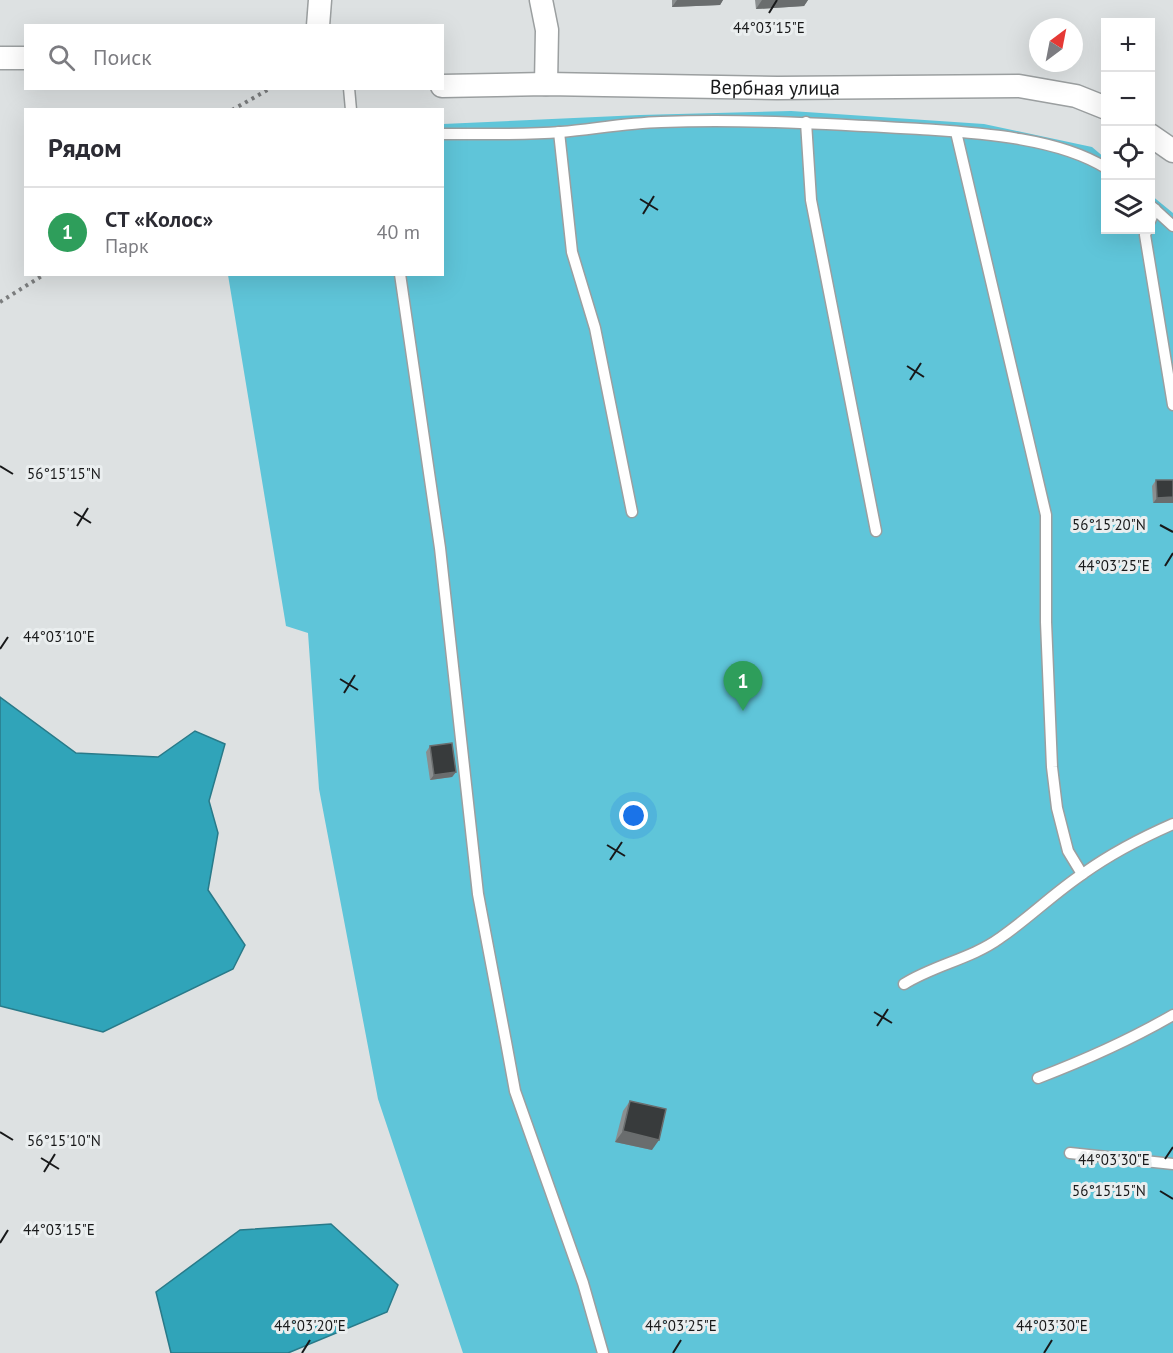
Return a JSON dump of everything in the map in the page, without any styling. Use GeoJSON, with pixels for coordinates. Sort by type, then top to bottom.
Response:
{"type":"FeatureCollection","features":[{"type":"Feature","properties":{"kind":"street"},"geometry":{"type":"LineString","coordinates":[[318,24],[320,0]]}},
{"type":"Feature","properties":{"kind":"street"},"geometry":{"type":"LineString","coordinates":[[541,0],[547,30],[546,84]]}},
{"type":"Feature","properties":{"kind":"street"},"geometry":{"type":"LineString","coordinates":[[0,58],[24,58]]}},
{"type":"Feature","properties":{"kind":"street","name":"Вербная улица"},"geometry":{"type":"LineString","coordinates":[[444,86],[546,84],[777,88],[1019,86],[1076,96],[1101,106]]}},
{"type":"Feature","properties":{"kind":"street"},"geometry":{"type":"LineString","coordinates":[[1155,139],[1173,152]]}},
{"type":"Feature","properties":{"kind":"lane"},"geometry":{"type":"LineString","coordinates":[[349,90],[351,108]]}},
{"type":"Feature","properties":{"kind":"lane"},"geometry":{"type":"LineString","coordinates":[[444,134],[559,132],[658,122],[767,120],[977,133],[1049,145],[1089,158],[1101,165]]}},
{"type":"Feature","properties":{"kind":"lane"},"geometry":{"type":"LineString","coordinates":[[806,122],[811,200],[876,531]]}},
{"type":"Feature","properties":{"kind":"lane"},"geometry":{"type":"LineString","coordinates":[[559,132],[572,252],[595,328],[632,512]]}},
{"type":"Feature","properties":{"kind":"lane"},"geometry":{"type":"LineString","coordinates":[[956,132],[1046,515],[1046,622],[1052,767],[1057,808],[1068,851],[1082,874]]}},
{"type":"Feature","properties":{"kind":"lane"},"geometry":{"type":"LineString","coordinates":[[1155,209],[1173,226]]}},
{"type":"Feature","properties":{"kind":"lane"},"geometry":{"type":"LineString","coordinates":[[1145,234],[1173,405]]}},
{"type":"Feature","properties":{"kind":"lane"},"geometry":{"type":"LineString","coordinates":[[400,276],[440,548],[478,894],[515,1091],[583,1283],[603,1353]]}},
{"type":"Feature","properties":{"kind":"lane"},"geometry":{"type":"LineString","coordinates":[[904,984],[920,974],[965,958],[999,939],[1082,874],[1140,838],[1173,825]]}},
{"type":"Feature","properties":{"kind":"lane"},"geometry":{"type":"LineString","coordinates":[[1038,1078],[1087,1059],[1173,1015]]}},
{"type":"Feature","properties":{"kind":"lane"},"geometry":{"type":"LineString","coordinates":[[1070,1153],[1173,1164]]}},
{"type":"Feature","properties":{"kind":"path"},"geometry":{"type":"LineString","coordinates":[[236,108],[267,90]]}},
{"type":"Feature","properties":{"kind":"path"},"geometry":{"type":"LineString","coordinates":[[0,302],[42,276]]}},
{"type":"Feature","properties":{"kind":"shaded area"},"geometry":{"type":"Polygon","coordinates":[[[791,111],[984,124],[1092,147],[1101,155],[1101,234],[1155,234],[1155,198],[1173,213],[1173,1353],[463,1353],[378,1099],[319,789],[308,633],[286,626],[228,276],[444,276],[444,124],[791,111]]]}},
{"type":"Feature","properties":{"kind":"shaded area"},"geometry":{"type":"Polygon","coordinates":[[[0,697],[76,753],[158,757],[195,731],[225,744],[209,801],[218,833],[208,890],[245,945],[233,969],[103,1032],[0,1006],[0,697]]]}},
{"type":"Feature","properties":{"kind":"shaded area"},"geometry":{"type":"Polygon","coordinates":[[[331,1224],[398,1285],[387,1312],[288,1353],[171,1353],[156,1292],[240,1230],[331,1224]]]}},
{"type":"Feature","properties":{"kind":"building"},"geometry":{"type":"Polygon","coordinates":[[[1156,480],[1173,480],[1173,497],[1157,498],[1156,480]]]}},
{"type":"Feature","properties":{"kind":"building"},"geometry":{"type":"Polygon","coordinates":[[[452,743],[456,772],[434,775],[430,746],[452,743]]]}},
{"type":"Feature","properties":{"kind":"building"},"geometry":{"type":"Polygon","coordinates":[[[630,1101],[666,1109],[659,1140],[623,1131],[630,1101]]]}},
{"type":"Feature","properties":{"kind":"place","name":"СТ «Колос»"},"geometry":{"type":"Point","coordinates":[743,711]}}]}
